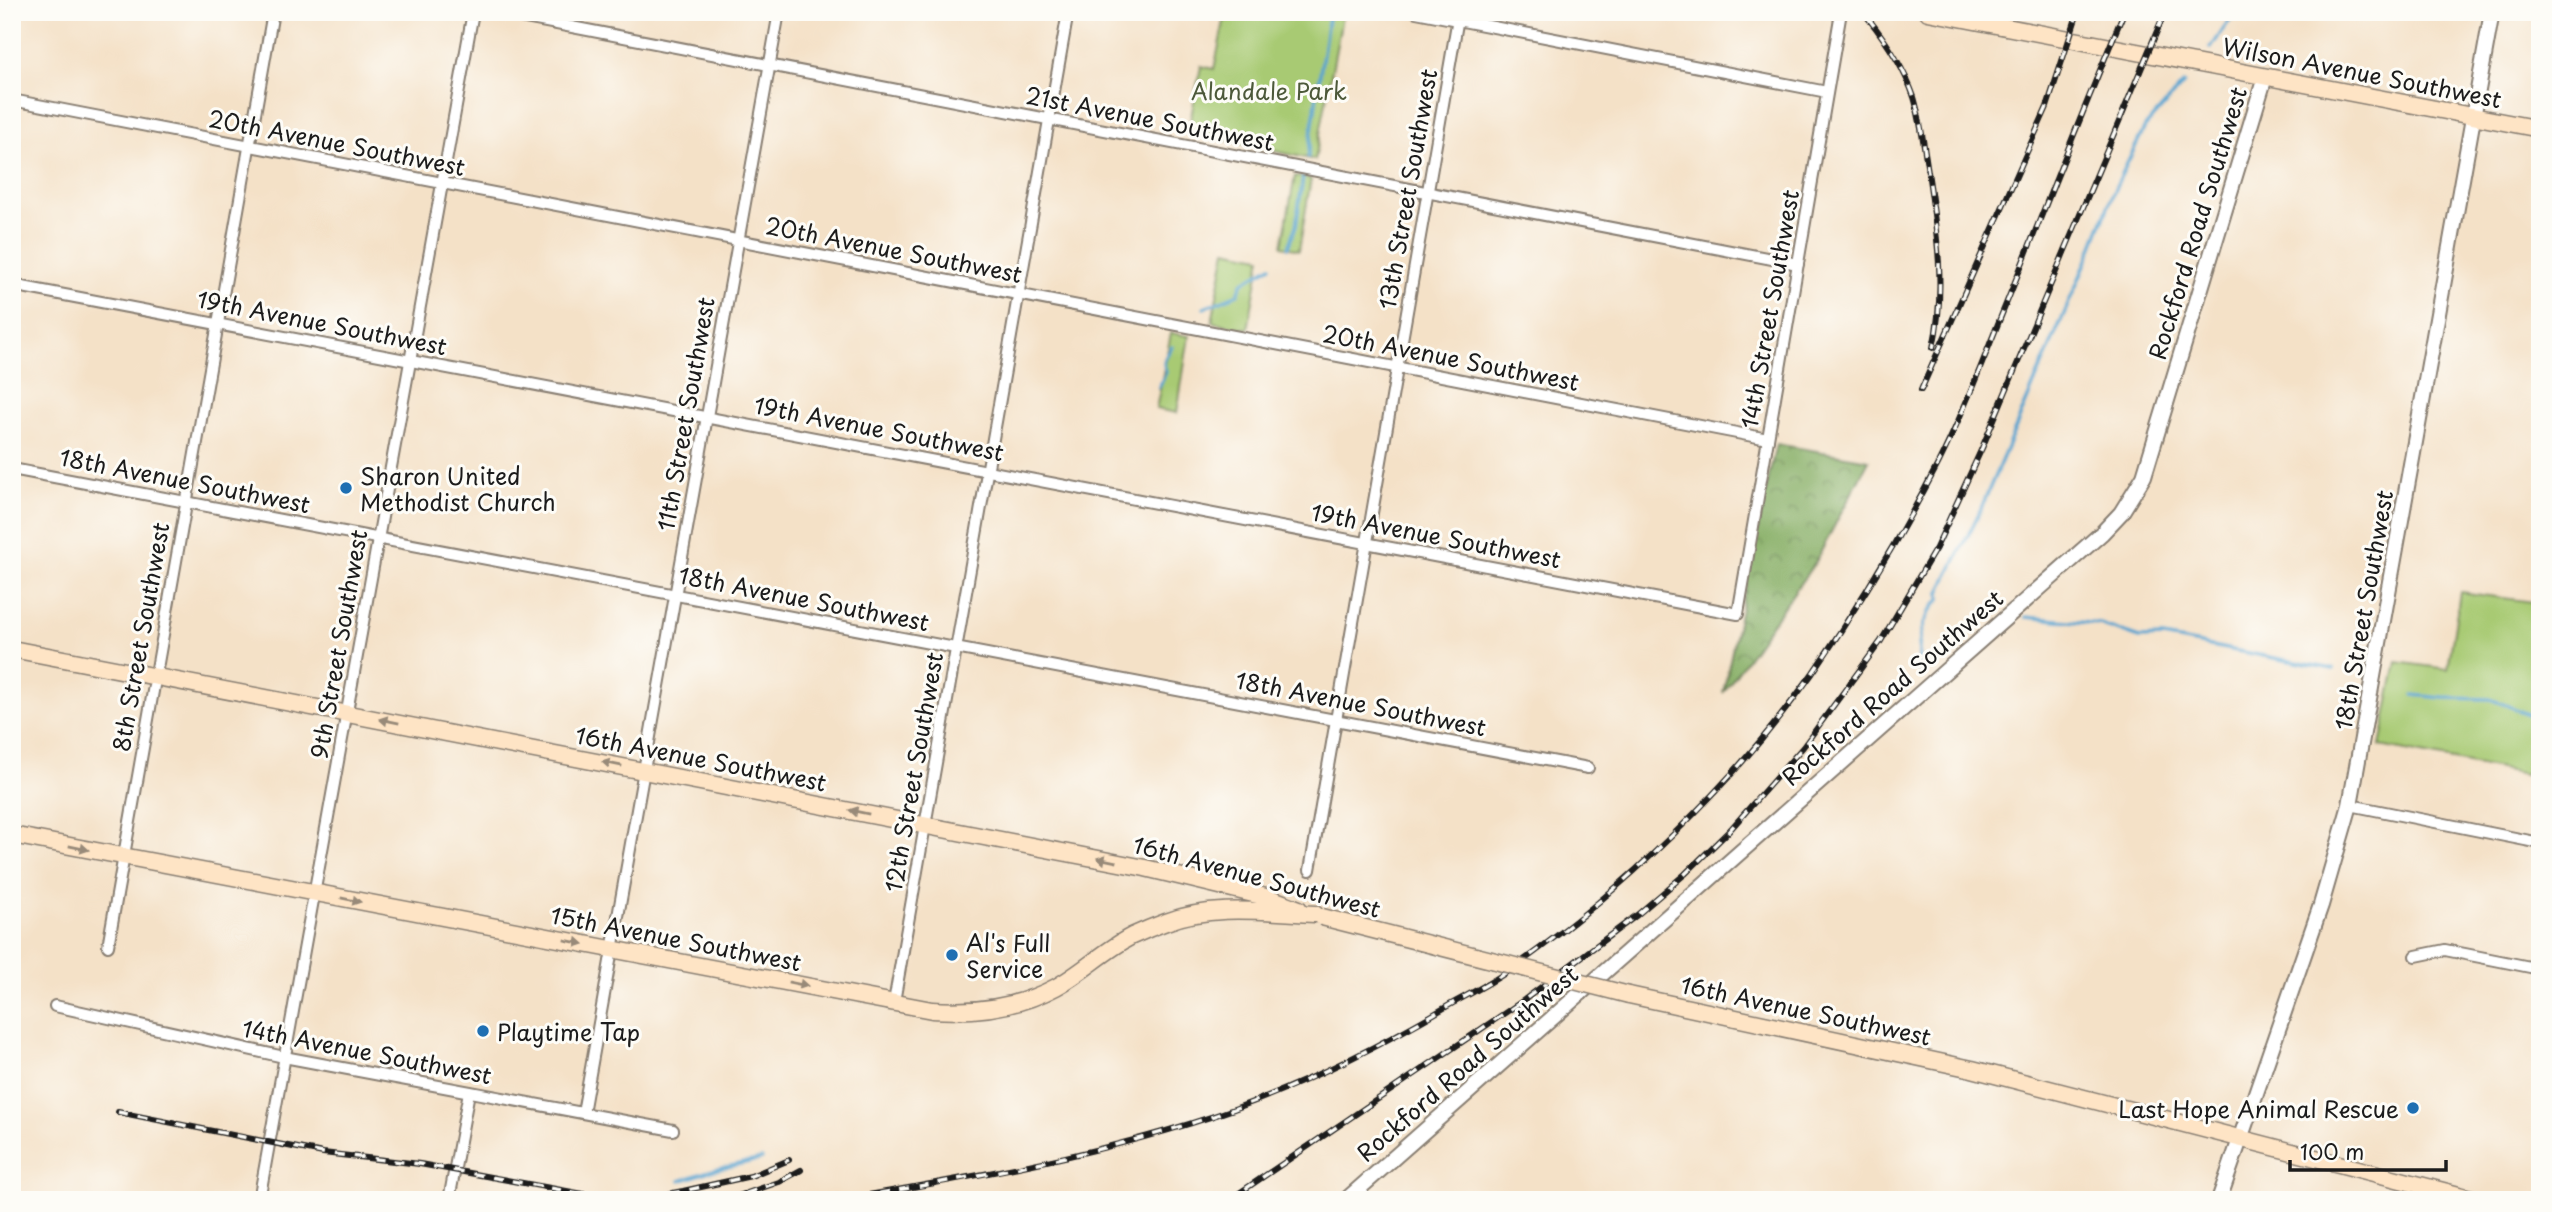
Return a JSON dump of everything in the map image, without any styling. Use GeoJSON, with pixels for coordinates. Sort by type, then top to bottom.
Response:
{"type":"FeatureCollection","features":[{"type":"Feature","properties":{"kind":"main road","name":"Wilson Avenue Southwest"},"geometry":{"type":"LineString","coordinates":[[1928,12],[2540,129]]}},
{"type":"Feature","properties":{"kind":"main road","name":"16th Avenue Southwest"},"geometry":{"type":"LineString","coordinates":[[12,649],[925,824],[1220,885],[1270,898],[1318,916],[1629,995],[1972,1069],[2478,1200]]}},
{"type":"Feature","properties":{"kind":"main road","name":"15th Avenue Southwest"},"geometry":{"type":"LineString","coordinates":[[12,835],[932,1010],[960,1012],[995,1009],[1022,1001],[1056,986],[1131,936],[1169,921],[1212,911],[1318,916]]}},
{"type":"Feature","properties":{"kind":"street","name":"8th Street Southwest"},"geometry":{"type":"LineString","coordinates":[[108,946],[273,12]]}},
{"type":"Feature","properties":{"kind":"street","name":"9th Street Southwest"},"geometry":{"type":"LineString","coordinates":[[259,1200],[472,12]]}},
{"type":"Feature","properties":{"kind":"street","name":"21st Avenue Southwest"},"geometry":{"type":"LineString","coordinates":[[494,12],[1798,264]]}},
{"type":"Feature","properties":{"kind":"street","name":"11th Street Southwest"},"geometry":{"type":"LineString","coordinates":[[583,1113],[779,12]]}},
{"type":"Feature","properties":{"kind":"street","name":"12th Street Southwest"},"geometry":{"type":"LineString","coordinates":[[894,1002],[1068,12]]}},
{"type":"Feature","properties":{"kind":"street"},"geometry":{"type":"LineString","coordinates":[[1416,12],[1458,16],[1827,92]]}},
{"type":"Feature","properties":{"kind":"street","name":"14th Street Southwest"},"geometry":{"type":"LineString","coordinates":[[1738,614],[1841,12]]}},
{"type":"Feature","properties":{"kind":"street","name":"18th Street Southwest"},"geometry":{"type":"LineString","coordinates":[[2219,1200],[2321,905],[2350,805],[2492,12]]}},
{"type":"Feature","properties":{"kind":"street","name":"13th Street Southwest"},"geometry":{"type":"LineString","coordinates":[[1310,870],[1458,16]]}},
{"type":"Feature","properties":{"kind":"street","name":"Rockford Road Southwest"},"geometry":{"type":"LineString","coordinates":[[1348,1198],[2102,533],[2121,513],[2144,476],[2265,77]]}},
{"type":"Feature","properties":{"kind":"street","name":"20th Avenue Southwest"},"geometry":{"type":"LineString","coordinates":[[12,100],[1768,439]]}},
{"type":"Feature","properties":{"kind":"street","name":"19th Avenue Southwest"},"geometry":{"type":"LineString","coordinates":[[12,285],[1738,614]]}},
{"type":"Feature","properties":{"kind":"street","name":"18th Avenue Southwest"},"geometry":{"type":"LineString","coordinates":[[12,468],[1588,768]]}},
{"type":"Feature","properties":{"kind":"street"},"geometry":{"type":"LineString","coordinates":[[2350,805],[2540,843]]}},
{"type":"Feature","properties":{"kind":"street"},"geometry":{"type":"LineString","coordinates":[[2416,956],[2445,950],[2540,968]]}},
{"type":"Feature","properties":{"kind":"street","name":"14th Avenue Southwest"},"geometry":{"type":"LineString","coordinates":[[55,1006],[284,1057],[673,1130]]}},
{"type":"Feature","properties":{"kind":"street"},"geometry":{"type":"LineString","coordinates":[[449,1200],[468,1092]]}},
{"type":"Feature","properties":{"kind":"street"},"geometry":{"type":"LineString","coordinates":[[1348,1198],[1370,1200]]}},
{"type":"Feature","properties":{"kind":"green space","name":"Alandale Park"},"geometry":{"type":"Polygon","coordinates":[[[1226,12],[1343,12],[1315,160],[1188,132],[1201,66],[1214,69],[1226,12]]]}},
{"type":"Feature","properties":{"kind":"green space"},"geometry":{"type":"Polygon","coordinates":[[[1295,176],[1311,179],[1299,250],[1282,246],[1295,176]]]}},
{"type":"Feature","properties":{"kind":"green space"},"geometry":{"type":"Polygon","coordinates":[[[1226,250],[1261,257],[1248,329],[1212,322],[1226,250]]]}},
{"type":"Feature","properties":{"kind":"green space"},"geometry":{"type":"Polygon","coordinates":[[[1171,333],[1189,336],[1177,413],[1156,409],[1171,333]]]}},
{"type":"Feature","properties":{"kind":"green space"},"geometry":{"type":"Polygon","coordinates":[[[1776,444],[1869,460],[1816,561],[1723,693],[1776,444]]]}},
{"type":"Feature","properties":{"kind":"green space"},"geometry":{"type":"Polygon","coordinates":[[[2460,592],[2540,603],[2540,758],[2536,776],[2380,746],[2397,662],[2448,669],[2460,592]]]}},
{"type":"Feature","properties":{"kind":"waterway"},"geometry":{"type":"LineString","coordinates":[[1308,157],[1329,12]]}},
{"type":"Feature","properties":{"kind":"waterway"},"geometry":{"type":"LineString","coordinates":[[2211,48],[2235,12]]}},
{"type":"Feature","properties":{"kind":"waterway"},"geometry":{"type":"LineString","coordinates":[[1921,673],[1919,644],[1924,624],[1940,600],[1940,592],[1979,513],[2116,186],[2145,127],[2184,83]]}},
{"type":"Feature","properties":{"kind":"waterway"},"geometry":{"type":"LineString","coordinates":[[1288,247],[1296,226],[1303,177]]}},
{"type":"Feature","properties":{"kind":"waterway"},"geometry":{"type":"LineString","coordinates":[[1204,308],[1238,294],[1242,283],[1271,266]]}},
{"type":"Feature","properties":{"kind":"waterway"},"geometry":{"type":"LineString","coordinates":[[1159,387],[1166,372],[1165,359],[1172,347]]}},
{"type":"Feature","properties":{"kind":"waterway"},"geometry":{"type":"LineString","coordinates":[[2026,617],[2100,624],[2140,638],[2163,637],[2333,669]]}},
{"type":"Feature","properties":{"kind":"waterway"},"geometry":{"type":"LineString","coordinates":[[2413,695],[2491,699],[2540,719]]}},
{"type":"Feature","properties":{"kind":"waterway"},"geometry":{"type":"LineString","coordinates":[[680,1181],[709,1171],[762,1159]]}},
{"type":"Feature","properties":{"kind":"railway"},"geometry":{"type":"LineString","coordinates":[[1921,390],[2047,107],[2078,12]]}},
{"type":"Feature","properties":{"kind":"railway"},"geometry":{"type":"LineString","coordinates":[[840,1200],[1089,1152],[1186,1125],[1289,1087],[1369,1050],[1495,980],[1594,906],[1674,834],[1748,755],[1781,715],[1829,649],[1894,545],[1938,464],[1964,407],[2124,12]]}},
{"type":"Feature","properties":{"kind":"railway"},"geometry":{"type":"LineString","coordinates":[[1229,1200],[1524,1000],[1637,915],[1729,831],[1803,747],[1881,641],[1936,548],[1982,448],[2165,12]]}},
{"type":"Feature","properties":{"kind":"railway"},"geometry":{"type":"LineString","coordinates":[[1868,18],[1905,76],[1914,97],[1920,125],[1939,260],[1939,304],[1933,348]]}},
{"type":"Feature","properties":{"kind":"railway"},"geometry":{"type":"LineString","coordinates":[[118,1112],[323,1153],[420,1164],[605,1198],[647,1198],[683,1191],[751,1176],[789,1160]]}},
{"type":"Feature","properties":{"kind":"railway"},"geometry":{"type":"LineString","coordinates":[[727,1200],[779,1182],[801,1170]]}},
{"type":"Feature","properties":{"kind":"place","name":"Sharon United Methodist Church"},"geometry":{"type":"Point","coordinates":[346,488]}},
{"type":"Feature","properties":{"kind":"place","name":"Al's Full Service"},"geometry":{"type":"Point","coordinates":[952,955]}},
{"type":"Feature","properties":{"kind":"place","name":"Playtime Tap"},"geometry":{"type":"Point","coordinates":[483,1031]}},
{"type":"Feature","properties":{"kind":"place","name":"Last Hope Animal Rescue"},"geometry":{"type":"Point","coordinates":[2413,1108]}}]}
